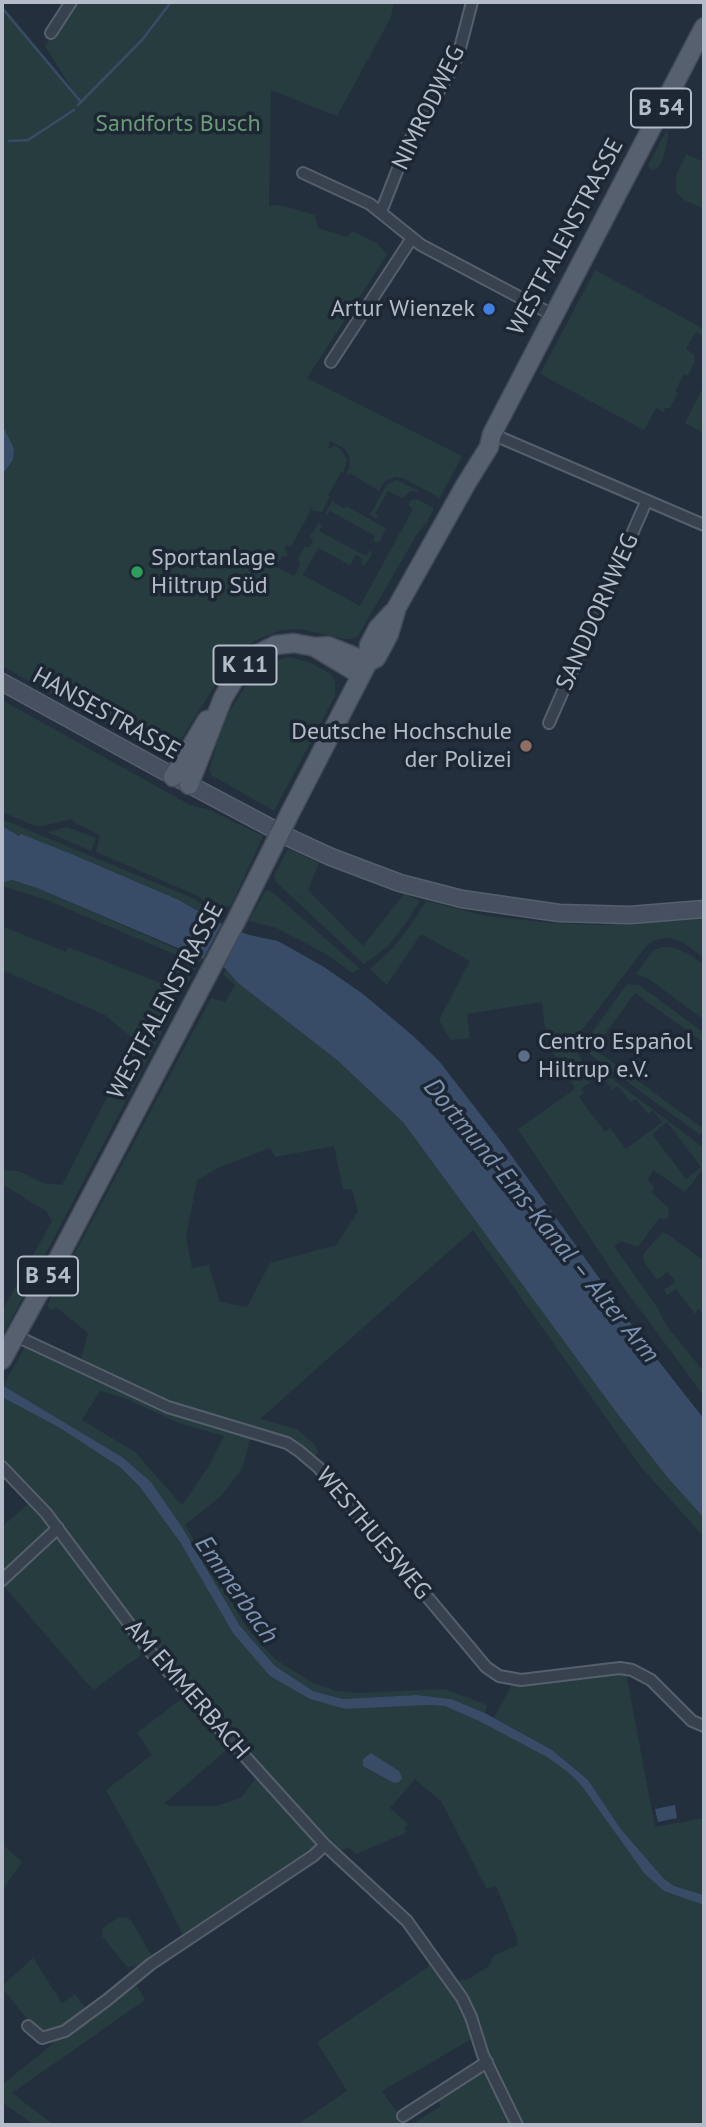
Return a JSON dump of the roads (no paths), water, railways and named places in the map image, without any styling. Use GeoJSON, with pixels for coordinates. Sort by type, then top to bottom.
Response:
{"type":"FeatureCollection","features":[{"type":"Feature","properties":{"kind":"main road","name":"WESTFALENSTRASSE"},"geometry":{"type":"LineString","coordinates":[[2,1360],[236,921],[364,668],[369,645],[397,607],[466,484],[482,443],[492,434],[704,27]]}},
{"type":"Feature","properties":{"kind":"main road","name":"K 11"},"geometry":{"type":"LineString","coordinates":[[181,781],[206,721],[217,710],[239,673],[258,654],[286,643],[315,647],[364,668]]}},
{"type":"Feature","properties":{"kind":"main road","name":"HANSESTRASSE"},"geometry":{"type":"LineString","coordinates":[[2,682],[181,781],[323,854],[400,883],[524,910],[583,915],[654,914],[704,909]]}},
{"type":"Feature","properties":{"kind":"street"},"geometry":{"type":"LineString","coordinates":[[51,33],[71,2]]}},
{"type":"Feature","properties":{"kind":"street","name":"NIMRODWEG"},"geometry":{"type":"LineString","coordinates":[[381,212],[408,143],[449,74],[472,2]]}},
{"type":"Feature","properties":{"kind":"street"},"geometry":{"type":"LineString","coordinates":[[303,173],[370,204],[412,238],[553,315]]}},
{"type":"Feature","properties":{"kind":"street"},"geometry":{"type":"LineString","coordinates":[[331,362],[412,238]]}},
{"type":"Feature","properties":{"kind":"street"},"geometry":{"type":"LineString","coordinates":[[492,434],[704,525]]}},
{"type":"Feature","properties":{"kind":"street","name":"SANDDORNWEG"},"geometry":{"type":"LineString","coordinates":[[549,723],[646,502]]}},
{"type":"Feature","properties":{"kind":"street","name":"WESTHUESWEG"},"geometry":{"type":"LineString","coordinates":[[16,1336],[168,1407],[287,1443],[299,1451],[319,1468],[486,1667],[499,1676],[515,1681],[620,1668],[632,1670],[651,1680],[692,1721],[704,1726]]}},
{"type":"Feature","properties":{"kind":"street","name":"AM EMMERBACH"},"geometry":{"type":"LineString","coordinates":[[2,1467],[58,1528],[148,1649],[325,1845],[397,1911],[431,1953],[471,2017],[487,2062],[517,2125]]}},
{"type":"Feature","properties":{"kind":"street"},"geometry":{"type":"LineString","coordinates":[[2,1580],[58,1528]]}},
{"type":"Feature","properties":{"kind":"street"},"geometry":{"type":"LineString","coordinates":[[28,2026],[42,2038],[65,2031],[151,1964],[313,1856],[325,1845]]}},
{"type":"Feature","properties":{"kind":"street"},"geometry":{"type":"LineString","coordinates":[[403,2116],[487,2062]]}},
{"type":"Feature","properties":{"kind":"water"},"geometry":{"type":"Polygon","coordinates":[[[2,424],[14,449],[13,460],[2,475],[2,424]]]}},
{"type":"Feature","properties":{"kind":"water","name":"Dortmund-Ems-Kanal – Alter Arm"},"geometry":{"type":"Polygon","coordinates":[[[2,826],[19,836],[21,834],[74,855],[179,900],[223,925],[249,935],[278,941],[324,967],[363,994],[439,1061],[501,1141],[639,1336],[704,1419],[704,1518],[668,1478],[616,1412],[403,1122],[337,1060],[238,983],[225,968],[37,888],[12,880],[2,883],[2,826]]]}},
{"type":"Feature","properties":{"kind":"water"},"geometry":{"type":"Polygon","coordinates":[[[2,1385],[122,1457],[151,1482],[182,1527],[240,1626],[275,1666],[313,1691],[343,1699],[417,1695],[451,1699],[485,1713],[552,1750],[588,1780],[620,1828],[663,1878],[674,1886],[704,1895],[704,1905],[664,1891],[644,1873],[581,1785],[568,1772],[547,1757],[479,1721],[445,1706],[345,1709],[310,1699],[270,1676],[233,1633],[180,1542],[140,1487],[120,1467],[60,1428],[2,1397],[2,1385]]]}},
{"type":"Feature","properties":{"kind":"water"},"geometry":{"type":"Polygon","coordinates":[[[371,1753],[399,1771],[402,1778],[399,1782],[394,1783],[363,1766],[363,1759],[371,1753]]]}},
{"type":"Feature","properties":{"kind":"water"},"geometry":{"type":"Polygon","coordinates":[[[675,1805],[677,1818],[658,1822],[655,1809],[675,1805]]]}},
{"type":"Feature","properties":{"kind":"waterway"},"geometry":{"type":"LineString","coordinates":[[78,105],[142,40],[171,2]]}},
{"type":"Feature","properties":{"kind":"waterway"},"geometry":{"type":"LineString","coordinates":[[2,8],[81,102]]}},
{"type":"Feature","properties":{"kind":"waterway"},"geometry":{"type":"LineString","coordinates":[[9,141],[28,140],[74,110]]}},
{"type":"Feature","properties":{"kind":"place","name":"Artur Wienzek"},"geometry":{"type":"Point","coordinates":[489,309]}},
{"type":"Feature","properties":{"kind":"place","name":"Sportanlage Hiltrup Süd"},"geometry":{"type":"Point","coordinates":[137,572]}},
{"type":"Feature","properties":{"kind":"place","name":"Deutsche Hochschule der Polizei"},"geometry":{"type":"Point","coordinates":[526,746]}},
{"type":"Feature","properties":{"kind":"place","name":"Centro Español Hiltrup e.V."},"geometry":{"type":"Point","coordinates":[524,1056]}},
{"type":"Feature","properties":{"kind":"park label","name":"Sandforts Busch"},"geometry":{"type":"Point","coordinates":[178,124]}},
{"type":"Feature","properties":{"kind":"water label","name":"Emmerbach"},"geometry":{"type":"Point","coordinates":[236,1590]}}]}
